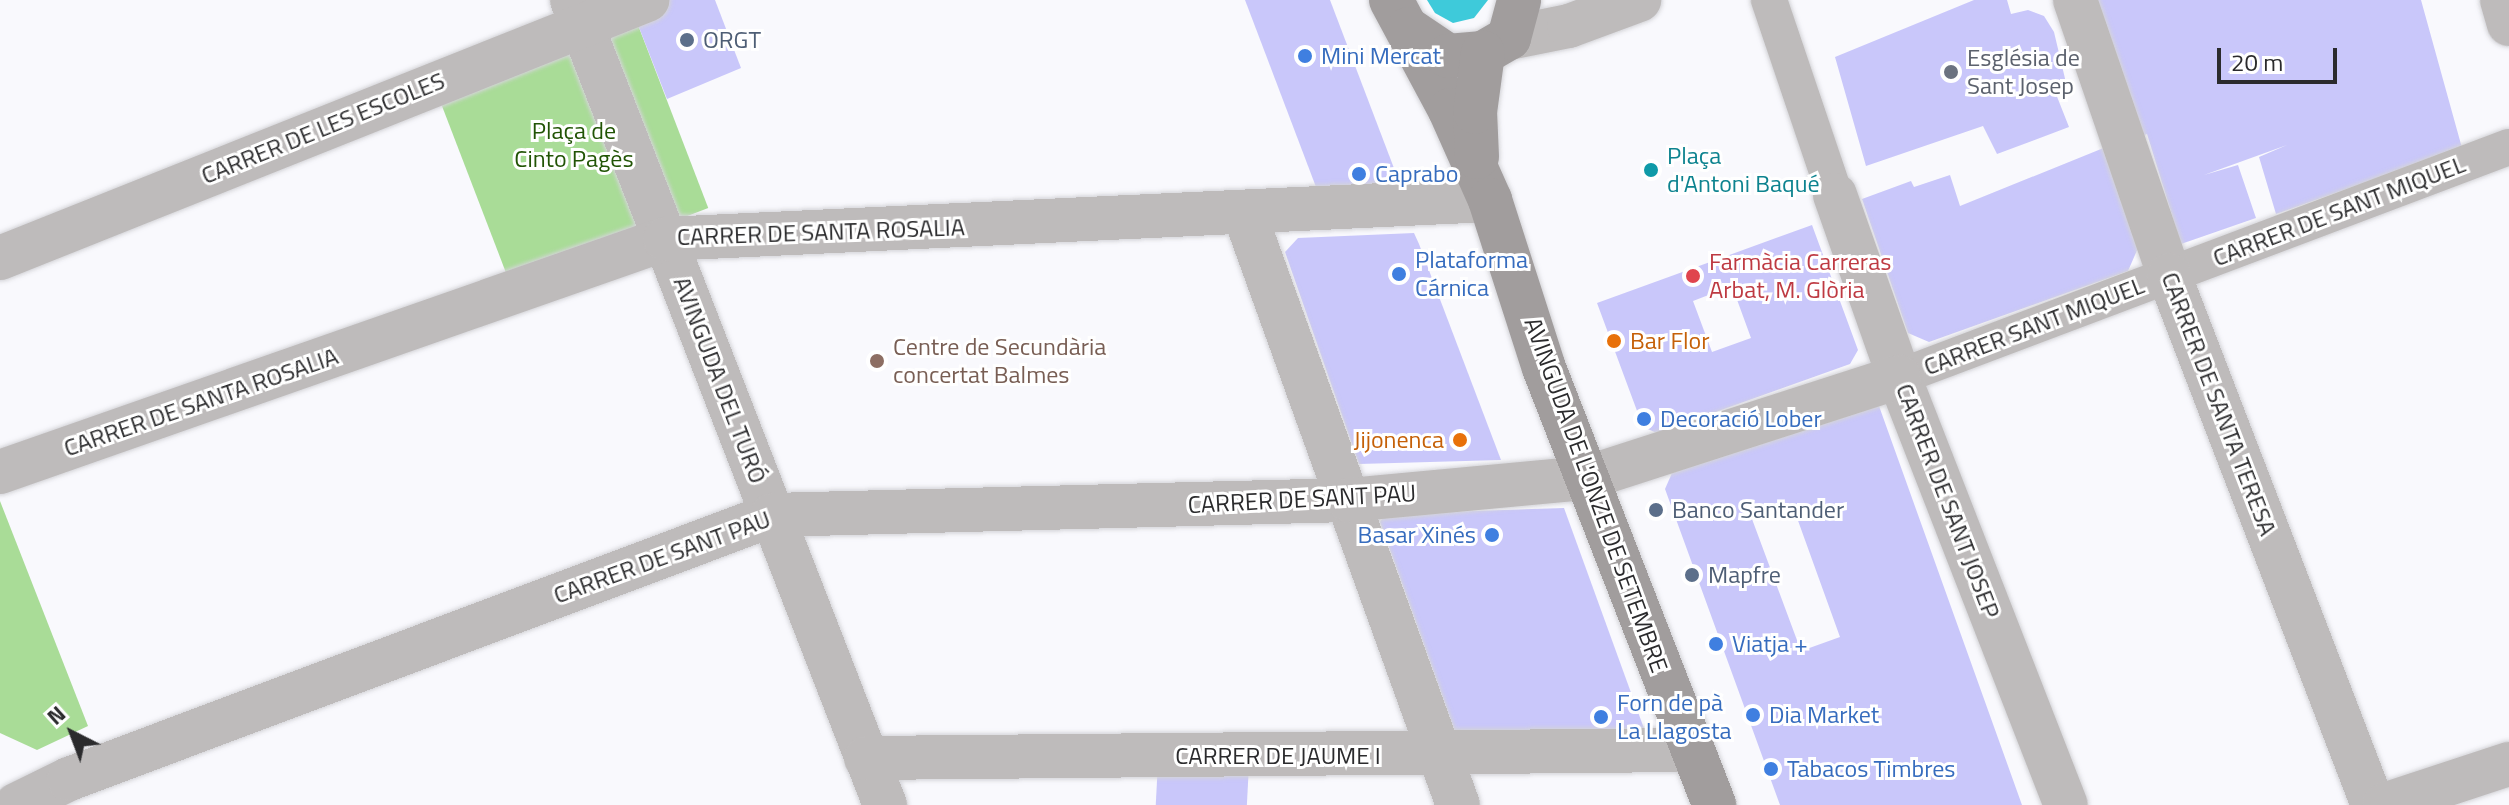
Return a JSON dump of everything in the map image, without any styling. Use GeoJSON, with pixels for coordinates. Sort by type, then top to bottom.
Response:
{"type":"FeatureCollection","features":[{"type":"Feature","properties":{"kind":"main road"},"geometry":{"type":"LineString","coordinates":[[1395,7],[1448,56],[1504,30]]}},
{"type":"Feature","properties":{"kind":"main road","name":"AVINGUDA DE L'ONZE DE SETEMBRE"},"geometry":{"type":"LineString","coordinates":[[1395,7],[1486,191]]}},
{"type":"Feature","properties":{"kind":"main road","name":"AVINGUDA DE L'ONZE DE SETEMBRE"},"geometry":{"type":"LineString","coordinates":[[1504,30],[1474,142],[1486,191],[1586,478],[1714,805]]}},
{"type":"Feature","properties":{"kind":"street","name":"CARRER DE LES ESCOLES"},"geometry":{"type":"LineString","coordinates":[[0,258],[577,12],[647,0]]}},
{"type":"Feature","properties":{"kind":"street"},"geometry":{"type":"LineString","coordinates":[[1504,30],[1569,26],[1639,0]]}},
{"type":"Feature","properties":{"kind":"street"},"geometry":{"type":"LineString","coordinates":[[1769,0],[1835,195]]}},
{"type":"Feature","properties":{"kind":"street","name":"CARRER DE SANTA TERESA"},"geometry":{"type":"LineString","coordinates":[[2075,0],[2169,275],[2373,805]]}},
{"type":"Feature","properties":{"kind":"street"},"geometry":{"type":"LineString","coordinates":[[2502,0],[2509,24]]}},
{"type":"Feature","properties":{"kind":"street","name":"AVINGUDA DEL TURÓ"},"geometry":{"type":"LineString","coordinates":[[577,12],[885,805]]}},
{"type":"Feature","properties":{"kind":"street","name":"CARRER DE SANT MIQUEL"},"geometry":{"type":"LineString","coordinates":[[2169,275],[2509,147]]}},
{"type":"Feature","properties":{"kind":"street","name":"CARRER DE SANTA ROSALIA"},"geometry":{"type":"LineString","coordinates":[[0,472],[665,239],[1245,215],[1486,191]]}},
{"type":"Feature","properties":{"kind":"street","name":"CARRER DE SANT JOSEP"},"geometry":{"type":"LineString","coordinates":[[1835,195],[1899,377],[2066,805]]}},
{"type":"Feature","properties":{"kind":"street"},"geometry":{"type":"LineString","coordinates":[[1245,215],[1458,805]]}},
{"type":"Feature","properties":{"kind":"street","name":"CARRER SANT MIQUEL"},"geometry":{"type":"LineString","coordinates":[[1899,377],[2169,275]]}},
{"type":"Feature","properties":{"kind":"street"},"geometry":{"type":"LineString","coordinates":[[1586,478],[1899,377]]}},
{"type":"Feature","properties":{"kind":"street","name":"CARRER DE SANT PAU"},"geometry":{"type":"LineString","coordinates":[[16,805],[69,779],[772,515],[1348,500],[1586,478]]}},
{"type":"Feature","properties":{"kind":"street","name":"CARRER DE JAUME I"},"geometry":{"type":"LineString","coordinates":[[866,758],[1440,755],[1690,750]]}},
{"type":"Feature","properties":{"kind":"street"},"geometry":{"type":"LineString","coordinates":[[2384,805],[2509,764]]}},
{"type":"Feature","properties":{"kind":"street"},"geometry":{"type":"LineString","coordinates":[[0,797],[4,805]]}},
{"type":"Feature","properties":{"kind":"green space","name":"Plaça de Cinto Pagès"},"geometry":{"type":"Polygon","coordinates":[[[633,12],[708,208],[510,284],[435,88],[633,12]]]}},
{"type":"Feature","properties":{"kind":"green space"},"geometry":{"type":"Polygon","coordinates":[[[0,501],[88,726],[37,750],[0,733],[0,501]]]}},
{"type":"Feature","properties":{"kind":"water"},"geometry":{"type":"Polygon","coordinates":[[[1427,0],[1488,0],[1474,18],[1453,23],[1435,13],[1427,0]]]}},
{"type":"Feature","properties":{"kind":"building","name":"ORGT"},"geometry":{"type":"Polygon","coordinates":[[[663,0],[715,0],[741,68],[667,99],[633,12],[663,0]]]}},
{"type":"Feature","properties":{"kind":"building"},"geometry":{"type":"Polygon","coordinates":[[[1245,0],[1330,0],[1400,184],[1316,187],[1245,0]]]}},
{"type":"Feature","properties":{"kind":"building","name":"Església de Sant Josep"},"geometry":{"type":"Polygon","coordinates":[[[1974,0],[2007,0],[2011,14],[2028,10],[2044,16],[2054,32],[2067,87],[2054,89],[2069,127],[1997,154],[1983,126],[1866,166],[1835,57],[1974,0]]]}},
{"type":"Feature","properties":{"kind":"building"},"geometry":{"type":"Polygon","coordinates":[[[2086,0],[2421,0],[2462,148],[2276,214],[2259,157],[2287,145],[2204,175],[2238,165],[2256,218],[2181,244],[2147,134],[2142,136],[2086,0]]]}},
{"type":"Feature","properties":{"kind":"building"},"geometry":{"type":"Polygon","coordinates":[[[2106,147],[2138,248],[2128,271],[1929,342],[1908,333],[1862,199],[1911,181],[1914,187],[1950,175],[1960,206],[2106,147]]]}},
{"type":"Feature","properties":{"kind":"building"},"geometry":{"type":"Polygon","coordinates":[[[1812,225],[1858,350],[1850,364],[1657,433],[1643,427],[1597,303],[1812,225]],[[1732,286],[1693,301],[1712,352],[1751,338],[1732,286]]]}},
{"type":"Feature","properties":{"kind":"building"},"geometry":{"type":"Polygon","coordinates":[[[1414,233],[1501,460],[1359,464],[1285,252],[1298,238],[1414,233]]]}},
{"type":"Feature","properties":{"kind":"building"},"geometry":{"type":"Polygon","coordinates":[[[1879,406],[2022,805],[1780,805],[1665,489],[1672,473],[1879,406]],[[1792,504],[1752,519],[1801,651],[1840,637],[1792,504]]]}},
{"type":"Feature","properties":{"kind":"building"},"geometry":{"type":"Polygon","coordinates":[[[1564,508],[1646,734],[1457,737],[1380,522],[1385,514],[1564,508]]]}},
{"type":"Feature","properties":{"kind":"building"},"geometry":{"type":"Polygon","coordinates":[[[1158,762],[1249,767],[1247,805],[1156,805],[1158,762]]]}},
{"type":"Feature","properties":{"kind":"place","name":"ORGT"},"geometry":{"type":"Point","coordinates":[687,40]}},
{"type":"Feature","properties":{"kind":"place","name":"Mini Mercat"},"geometry":{"type":"Point","coordinates":[1305,56]}},
{"type":"Feature","properties":{"kind":"place","name":"Església de Sant Josep"},"geometry":{"type":"Point","coordinates":[1951,72]}},
{"type":"Feature","properties":{"kind":"place","name":"Plaça d'Antoni Baqué"},"geometry":{"type":"Point","coordinates":[1651,170]}},
{"type":"Feature","properties":{"kind":"place","name":"Caprabo"},"geometry":{"type":"Point","coordinates":[1359,174]}},
{"type":"Feature","properties":{"kind":"place","name":"Plataforma Cárnica"},"geometry":{"type":"Point","coordinates":[1399,274]}},
{"type":"Feature","properties":{"kind":"place","name":"Farmàcia Carreras Arbat, M. Glòria"},"geometry":{"type":"Point","coordinates":[1693,276]}},
{"type":"Feature","properties":{"kind":"place","name":"Bar Flor"},"geometry":{"type":"Point","coordinates":[1614,341]}},
{"type":"Feature","properties":{"kind":"place","name":"Centre de Secundària concertat Balmes"},"geometry":{"type":"Point","coordinates":[877,361]}},
{"type":"Feature","properties":{"kind":"place","name":"Decoració Lober"},"geometry":{"type":"Point","coordinates":[1644,419]}},
{"type":"Feature","properties":{"kind":"place","name":"Jijonenca"},"geometry":{"type":"Point","coordinates":[1460,440]}},
{"type":"Feature","properties":{"kind":"place","name":"Banco Santander"},"geometry":{"type":"Point","coordinates":[1656,510]}},
{"type":"Feature","properties":{"kind":"place","name":"Basar Xinés"},"geometry":{"type":"Point","coordinates":[1492,535]}},
{"type":"Feature","properties":{"kind":"place","name":"Mapfre"},"geometry":{"type":"Point","coordinates":[1692,575]}},
{"type":"Feature","properties":{"kind":"place","name":"Viatja +"},"geometry":{"type":"Point","coordinates":[1716,644]}},
{"type":"Feature","properties":{"kind":"place","name":"Dia Market"},"geometry":{"type":"Point","coordinates":[1753,715]}},
{"type":"Feature","properties":{"kind":"place","name":"Forn de pà La Llagosta"},"geometry":{"type":"Point","coordinates":[1601,717]}},
{"type":"Feature","properties":{"kind":"place","name":"Tabacos Timbres"},"geometry":{"type":"Point","coordinates":[1771,769]}}]}
